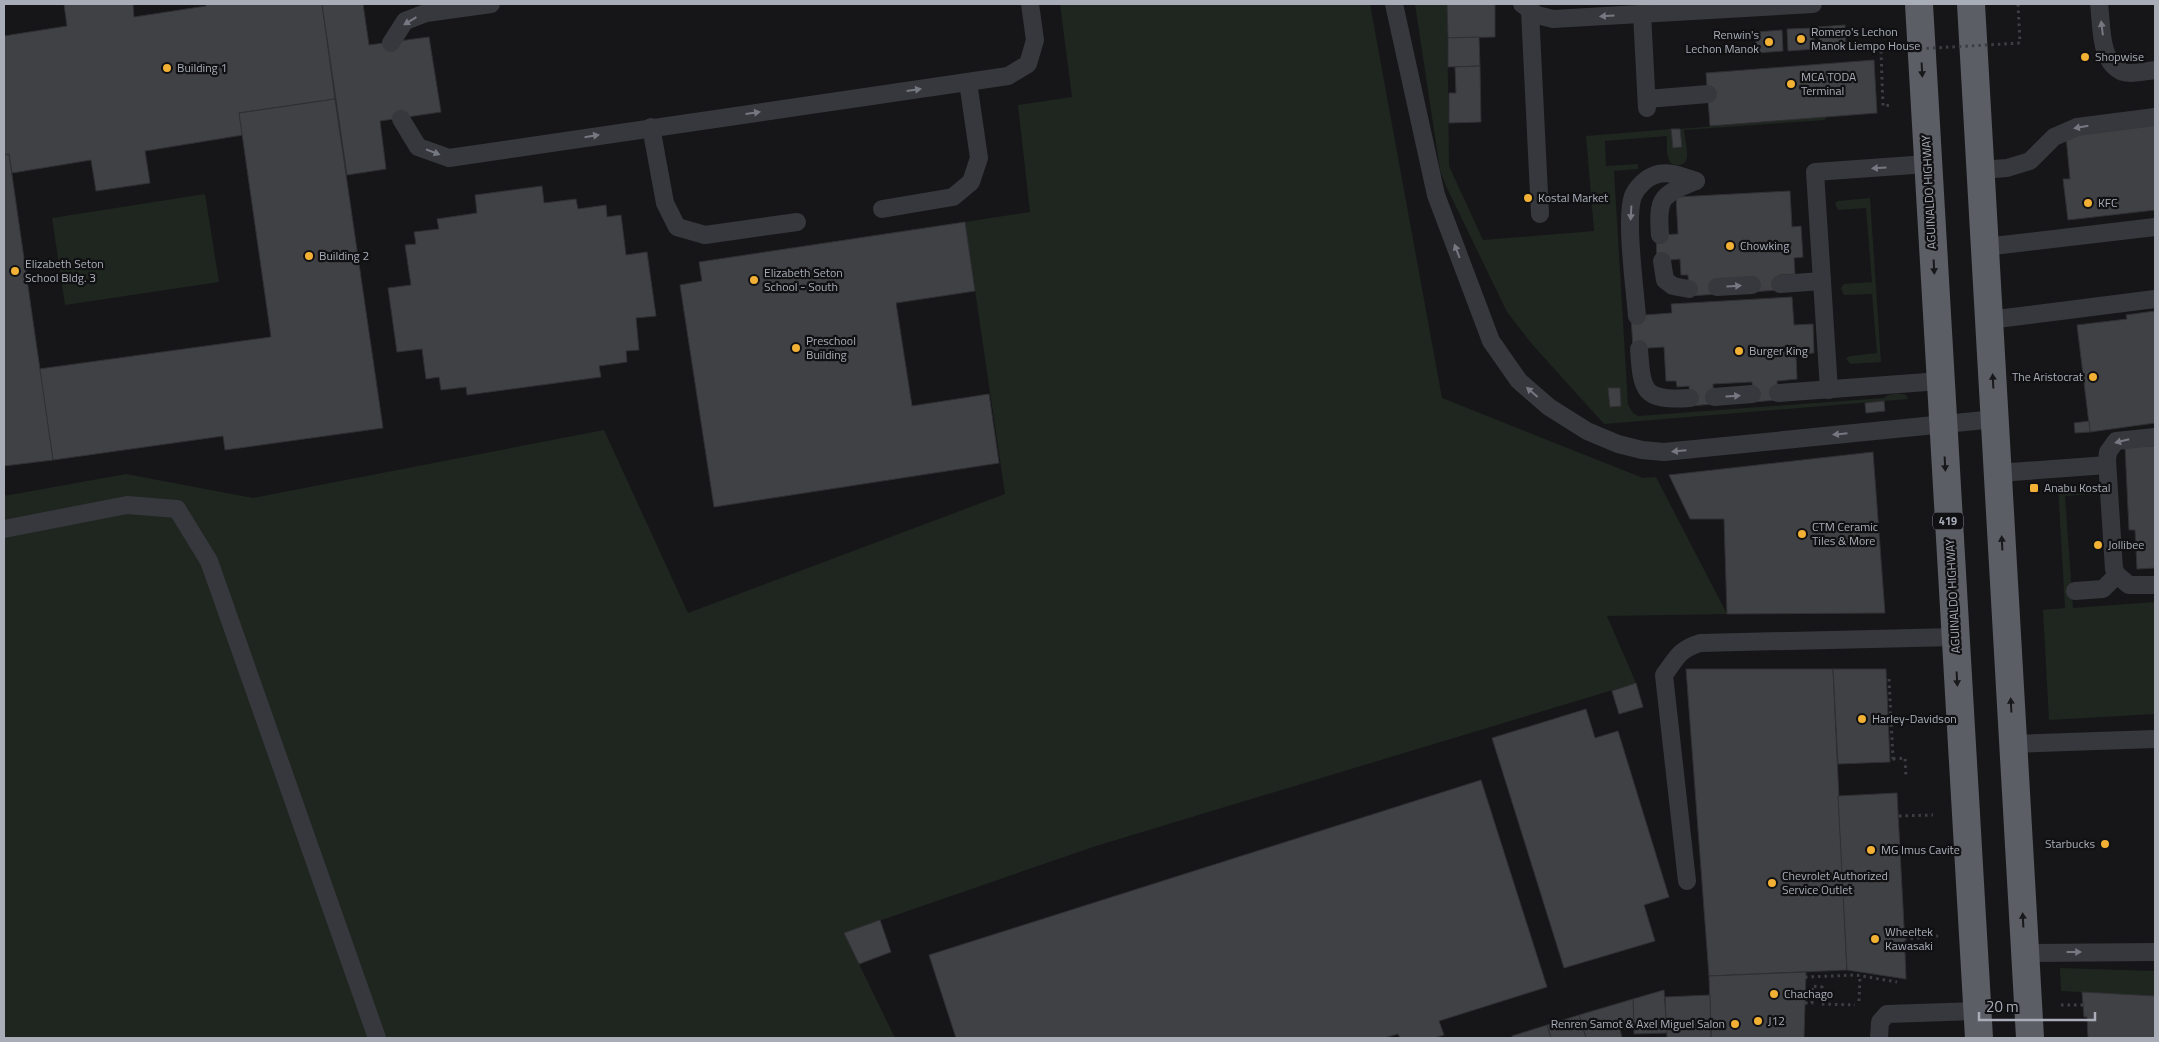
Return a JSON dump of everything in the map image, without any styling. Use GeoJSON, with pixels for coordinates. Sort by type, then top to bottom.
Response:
{"type":"FeatureCollection","features":[{"type":"Feature","properties":{"kind":"highway","name":"AGUINALDO HIGHWAY"},"geometry":{"type":"LineString","coordinates":[[1918,4],[1979,1038]]}},
{"type":"Feature","properties":{"kind":"highway"},"geometry":{"type":"LineString","coordinates":[[1971,4],[2030,1038]]}},
{"type":"Feature","properties":{"kind":"lane"},"geometry":{"type":"LineString","coordinates":[[391,43],[405,21],[426,13],[491,4]]}},
{"type":"Feature","properties":{"kind":"lane"},"geometry":{"type":"LineString","coordinates":[[401,119],[418,147],[449,158],[1008,76],[1028,64],[1035,40],[1030,4]]}},
{"type":"Feature","properties":{"kind":"lane"},"geometry":{"type":"LineString","coordinates":[[1394,4],[1436,195],[1491,341],[1519,381],[1549,407],[1587,431],[1618,444],[1642,450],[1664,452],[1995,419]]}},
{"type":"Feature","properties":{"kind":"lane"},"geometry":{"type":"LineString","coordinates":[[1526,7],[1537,15],[1553,19],[1813,4]]}},
{"type":"Feature","properties":{"kind":"lane"},"geometry":{"type":"LineString","coordinates":[[2099,4],[2108,60],[2115,68],[2125,72],[2155,70]]}},
{"type":"Feature","properties":{"kind":"lane"},"geometry":{"type":"LineString","coordinates":[[1526,7],[1540,214]]}},
{"type":"Feature","properties":{"kind":"lane"},"geometry":{"type":"LineString","coordinates":[[1642,14],[1647,104],[1708,94]]}},
{"type":"Feature","properties":{"kind":"lane"},"geometry":{"type":"LineString","coordinates":[[882,209],[953,198],[971,182],[979,158],[968,82]]}},
{"type":"Feature","properties":{"kind":"lane"},"geometry":{"type":"LineString","coordinates":[[1981,170],[2007,168],[2030,161],[2054,137],[2077,127],[2155,117]]}},
{"type":"Feature","properties":{"kind":"lane"},"geometry":{"type":"LineString","coordinates":[[651,127],[664,203],[676,226],[705,234],[798,222]]}},
{"type":"Feature","properties":{"kind":"lane"},"geometry":{"type":"LineString","coordinates":[[1828,390],[1814,172],[1928,164]]}},
{"type":"Feature","properties":{"kind":"lane"},"geometry":{"type":"LineString","coordinates":[[1637,316],[1630,213],[1634,196],[1642,184],[1655,175],[1672,174],[1696,181],[1674,190],[1665,197],[1658,212],[1660,235]]}},
{"type":"Feature","properties":{"kind":"lane"},"geometry":{"type":"LineString","coordinates":[[1985,247],[2155,227]]}},
{"type":"Feature","properties":{"kind":"lane"},"geometry":{"type":"LineString","coordinates":[[1662,260],[1665,280],[1673,286],[1689,289]]}},
{"type":"Feature","properties":{"kind":"lane"},"geometry":{"type":"LineString","coordinates":[[1780,284],[1822,281]]}},
{"type":"Feature","properties":{"kind":"lane"},"geometry":{"type":"LineString","coordinates":[[1716,287],[1752,286]]}},
{"type":"Feature","properties":{"kind":"lane"},"geometry":{"type":"LineString","coordinates":[[1990,320],[2155,299]]}},
{"type":"Feature","properties":{"kind":"lane"},"geometry":{"type":"LineString","coordinates":[[1640,348],[1641,376],[1645,387],[1651,395],[1661,399],[1690,398]]}},
{"type":"Feature","properties":{"kind":"lane"},"geometry":{"type":"LineString","coordinates":[[1778,393],[1940,381]]}},
{"type":"Feature","properties":{"kind":"lane"},"geometry":{"type":"LineString","coordinates":[[1714,397],[1752,394]]}},
{"type":"Feature","properties":{"kind":"lane"},"geometry":{"type":"LineString","coordinates":[[2155,437],[2116,441],[2108,452],[2107,465],[2114,569],[2129,585],[2155,585]]}},
{"type":"Feature","properties":{"kind":"lane"},"geometry":{"type":"LineString","coordinates":[[1998,473],[2107,465]]}},
{"type":"Feature","properties":{"kind":"lane"},"geometry":{"type":"LineString","coordinates":[[4,529],[127,505],[177,509],[209,561],[377,1038]]}},
{"type":"Feature","properties":{"kind":"lane"},"geometry":{"type":"LineString","coordinates":[[2076,591],[2103,589],[2118,575]]}},
{"type":"Feature","properties":{"kind":"lane"},"geometry":{"type":"LineString","coordinates":[[1686,881],[1664,675],[1677,656],[1686,647],[1700,643],[1955,637]]}},
{"type":"Feature","properties":{"kind":"lane"},"geometry":{"type":"LineString","coordinates":[[2013,744],[2155,739]]}},
{"type":"Feature","properties":{"kind":"lane"},"geometry":{"type":"LineString","coordinates":[[2025,953],[2155,952]]}},
{"type":"Feature","properties":{"kind":"lane"},"geometry":{"type":"LineString","coordinates":[[1879,1038],[1880,1022],[1887,1014],[1977,1011]]}},
{"type":"Feature","properties":{"kind":"path"},"geometry":{"type":"LineString","coordinates":[[1883,106],[1881,51],[2020,43],[2018,4]]}},
{"type":"Feature","properties":{"kind":"path"},"geometry":{"type":"LineString","coordinates":[[1889,679],[1891,759],[1905,758],[1906,776]]}},
{"type":"Feature","properties":{"kind":"path"},"geometry":{"type":"LineString","coordinates":[[1899,816],[1938,814]]}},
{"type":"Feature","properties":{"kind":"path"},"geometry":{"type":"LineString","coordinates":[[1904,938],[1943,935]]}},
{"type":"Feature","properties":{"kind":"path"},"geometry":{"type":"LineString","coordinates":[[1805,1003],[1812,1003],[1812,986],[1822,987],[1821,1004],[1859,1006],[1860,976],[1806,977]]}},
{"type":"Feature","properties":{"kind":"path"},"geometry":{"type":"LineString","coordinates":[[2056,1005],[2083,1005]]}},
{"type":"Feature","properties":{"kind":"shaded area"},"geometry":{"type":"Polygon","coordinates":[[[1060,4],[1370,4],[1442,398],[1643,478],[1656,477],[1727,614],[1607,616],[1636,683],[1096,846],[844,933],[895,1038],[4,1038],[4,496],[126,474],[253,498],[604,430],[688,613],[1005,494],[965,222],[1030,212],[1018,105],[1072,97],[1060,4]]]}},
{"type":"Feature","properties":{"kind":"shaded area"},"geometry":{"type":"Polygon","coordinates":[[[1415,4],[1447,4],[1449,166],[1483,240],[1594,231],[1586,136],[1671,129],[1673,148],[1682,147],[1680,129],[1826,117],[1825,120],[1684,130],[1687,158],[1681,165],[1675,165],[1669,160],[1667,136],[1605,141],[1606,166],[1638,164],[1638,169],[1614,171],[1628,405],[1633,413],[1638,416],[1884,398],[1894,394],[1906,395],[1908,399],[1604,424],[1531,343],[1507,312],[1446,186],[1440,170],[1415,4]]]}},
{"type":"Feature","properties":{"kind":"shaded area"},"geometry":{"type":"Polygon","coordinates":[[[205,194],[219,282],[65,305],[52,218],[205,194]]]}},
{"type":"Feature","properties":{"kind":"shaded area"},"geometry":{"type":"Polygon","coordinates":[[[1870,198],[1881,362],[1850,364],[1846,358],[1850,356],[1877,353],[1872,294],[1844,295],[1841,288],[1844,284],[1872,282],[1866,208],[1838,210],[1835,203],[1838,201],[1870,198]]]}},
{"type":"Feature","properties":{"kind":"shaded area"},"geometry":{"type":"Polygon","coordinates":[[[2087,484],[2094,494],[2065,496],[2073,608],[2155,602],[2155,714],[2049,720],[2043,610],[2065,608],[2058,486],[2087,484]]]}},
{"type":"Feature","properties":{"kind":"shaded area"},"geometry":{"type":"Polygon","coordinates":[[[2060,968],[2155,971],[2155,996],[2061,991],[2060,968]]]}},
{"type":"Feature","properties":{"kind":"building","name":"Building 1"},"geometry":{"type":"Polygon","coordinates":[[[64,4],[133,4],[134,17],[206,6],[206,4],[322,4],[335,99],[239,113],[243,135],[145,151],[150,183],[96,191],[91,160],[12,173],[9,154],[4,155],[4,36],[67,26],[64,4]]]}},
{"type":"Feature","properties":{"kind":"building"},"geometry":{"type":"Polygon","coordinates":[[[322,4],[363,4],[369,45],[429,37],[441,112],[380,121],[386,169],[347,175],[322,4]]]}},
{"type":"Feature","properties":{"kind":"building"},"geometry":{"type":"Polygon","coordinates":[[[1447,4],[1495,4],[1495,37],[1448,38],[1447,4]]]}},
{"type":"Feature","properties":{"kind":"building"},"geometry":{"type":"Polygon","coordinates":[[[1845,25],[1846,46],[1820,49],[1818,27],[1845,25]]]}},
{"type":"Feature","properties":{"kind":"building","name":"Romero's Lechon Manok Liempo House"},"geometry":{"type":"Polygon","coordinates":[[[1813,28],[1815,49],[1788,51],[1787,29],[1813,28]]]}},
{"type":"Feature","properties":{"kind":"building","name":"Renwin's Lechon Manok"},"geometry":{"type":"Polygon","coordinates":[[[1782,30],[1783,51],[1757,53],[1755,32],[1782,30]]]}},
{"type":"Feature","properties":{"kind":"building"},"geometry":{"type":"Polygon","coordinates":[[[1479,37],[1480,66],[1448,67],[1448,38],[1479,37]]]}},
{"type":"Feature","properties":{"kind":"building","name":"MCA TODA Terminal"},"geometry":{"type":"Polygon","coordinates":[[[1874,60],[1877,113],[1710,126],[1706,73],[1874,60]]]}},
{"type":"Feature","properties":{"kind":"building"},"geometry":{"type":"Polygon","coordinates":[[[1480,66],[1481,122],[1449,123],[1449,93],[1456,93],[1455,67],[1480,66]]]}},
{"type":"Feature","properties":{"kind":"building","name":"Building 2"},"geometry":{"type":"Polygon","coordinates":[[[335,99],[383,428],[225,450],[223,436],[53,460],[39,369],[271,337],[239,113],[335,99]]]}},
{"type":"Feature","properties":{"kind":"building"},"geometry":{"type":"Polygon","coordinates":[[[2155,112],[2155,210],[2068,220],[2063,179],[2070,179],[2066,136],[2155,112]]]}},
{"type":"Feature","properties":{"kind":"building"},"geometry":{"type":"Polygon","coordinates":[[[1671,129],[1680,129],[1682,147],[1673,148],[1671,129]]]}},
{"type":"Feature","properties":{"kind":"building","name":"Elizabeth Seton School Bldg. 3"},"geometry":{"type":"Polygon","coordinates":[[[9,154],[53,460],[4,466],[4,155],[9,154]]]}},
{"type":"Feature","properties":{"kind":"building"},"geometry":{"type":"Polygon","coordinates":[[[542,186],[544,203],[576,199],[578,209],[606,205],[607,217],[621,215],[626,255],[647,252],[656,316],[636,318],[639,350],[626,351],[627,362],[599,366],[601,377],[467,395],[466,387],[441,390],[439,377],[426,379],[422,349],[397,352],[388,288],[411,285],[405,245],[416,244],[414,232],[439,229],[437,219],[477,213],[475,195],[542,186]]]}},
{"type":"Feature","properties":{"kind":"building","name":"Chowking"},"geometry":{"type":"Polygon","coordinates":[[[1790,191],[1792,227],[1801,226],[1803,257],[1794,258],[1795,274],[1779,275],[1780,290],[1689,296],[1688,275],[1681,275],[1680,259],[1657,261],[1656,235],[1678,234],[1676,197],[1790,191]]]}},
{"type":"Feature","properties":{"kind":"building","name":"Preschool Building"},"geometry":{"type":"Polygon","coordinates":[[[965,222],[975,291],[896,303],[912,406],[989,394],[999,463],[714,507],[680,285],[702,281],[699,262],[965,222]]]}},
{"type":"Feature","properties":{"kind":"building","name":"Burger King"},"geometry":{"type":"Polygon","coordinates":[[[1792,297],[1794,325],[1813,324],[1814,353],[1796,354],[1797,379],[1777,381],[1778,400],[1753,402],[1752,382],[1713,384],[1714,404],[1690,406],[1689,386],[1677,387],[1676,381],[1666,381],[1664,347],[1633,349],[1631,316],[1672,313],[1671,304],[1792,297]]]}},
{"type":"Feature","properties":{"kind":"building"},"geometry":{"type":"Polygon","coordinates":[[[2155,311],[2155,423],[2090,432],[2077,325],[2127,319],[2126,315],[2155,311]]]}},
{"type":"Feature","properties":{"kind":"building"},"geometry":{"type":"Polygon","coordinates":[[[1608,388],[1620,388],[1621,406],[1610,407],[1608,388]]]}},
{"type":"Feature","properties":{"kind":"building"},"geometry":{"type":"Polygon","coordinates":[[[1884,401],[1885,411],[1866,413],[1865,403],[1884,401]]]}},
{"type":"Feature","properties":{"kind":"building"},"geometry":{"type":"Polygon","coordinates":[[[2089,421],[2090,432],[2075,433],[2074,423],[2089,421]]]}},
{"type":"Feature","properties":{"kind":"building"},"geometry":{"type":"Polygon","coordinates":[[[2155,446],[2155,568],[2137,569],[2135,530],[2129,530],[2125,447],[2155,446]]]}},
{"type":"Feature","properties":{"kind":"building","name":"CTM Ceramic Tiles & More"},"geometry":{"type":"Polygon","coordinates":[[[1873,452],[1885,613],[1727,614],[1724,519],[1690,519],[1669,475],[1873,452]]]}},
{"type":"Feature","properties":{"kind":"building","name":"Chevrolet Authorized Service Outlet"},"geometry":{"type":"Polygon","coordinates":[[[1686,669],[1833,669],[1847,970],[1709,976],[1686,669]]]}},
{"type":"Feature","properties":{"kind":"building","name":"Harley-Davidson"},"geometry":{"type":"Polygon","coordinates":[[[1833,669],[1886,669],[1890,762],[1838,764],[1833,669]]]}},
{"type":"Feature","properties":{"kind":"building"},"geometry":{"type":"Polygon","coordinates":[[[1636,683],[1643,707],[1619,714],[1612,691],[1636,683]]]}},
{"type":"Feature","properties":{"kind":"building"},"geometry":{"type":"Polygon","coordinates":[[[1586,709],[1595,738],[1618,731],[1669,897],[1644,905],[1655,941],[1564,968],[1492,738],[1586,709]]]}},
{"type":"Feature","properties":{"kind":"building"},"geometry":{"type":"Polygon","coordinates":[[[1481,780],[1547,987],[1439,1021],[1444,1035],[1434,1038],[1400,1038],[1398,1034],[1384,1038],[956,1038],[929,955],[1481,780]]]}},
{"type":"Feature","properties":{"kind":"building"},"geometry":{"type":"Polygon","coordinates":[[[1897,793],[1906,979],[1847,970],[1838,796],[1897,793]]]}},
{"type":"Feature","properties":{"kind":"building"},"geometry":{"type":"Polygon","coordinates":[[[880,920],[891,952],[859,964],[844,933],[880,920]]]}},
{"type":"Feature","properties":{"kind":"building","name":"J12"},"geometry":{"type":"Polygon","coordinates":[[[1806,972],[1804,1038],[1711,1038],[1709,976],[1806,972]]]}},
{"type":"Feature","properties":{"kind":"building"},"geometry":{"type":"Polygon","coordinates":[[[1664,990],[1667,1033],[1634,1034],[1633,999],[1664,990]]]}},
{"type":"Feature","properties":{"kind":"building"},"geometry":{"type":"Polygon","coordinates":[[[2082,992],[2155,996],[2155,1038],[2088,1038],[2087,1017],[2084,1017],[2082,992]]]}},
{"type":"Feature","properties":{"kind":"building"},"geometry":{"type":"Polygon","coordinates":[[[1710,995],[1711,1038],[1667,1038],[1665,997],[1710,995]]]}},
{"type":"Feature","properties":{"kind":"building"},"geometry":{"type":"Polygon","coordinates":[[[1633,999],[1634,1028],[1620,1029],[1622,1038],[1586,1038],[1579,1015],[1633,999]]]}},
{"type":"Feature","properties":{"kind":"building"},"geometry":{"type":"Polygon","coordinates":[[[1579,1015],[1586,1038],[1551,1038],[1547,1025],[1579,1015]]]}},
{"type":"Feature","properties":{"kind":"building"},"geometry":{"type":"Polygon","coordinates":[[[1547,1025],[1551,1038],[1512,1038],[1512,1036],[1547,1025]]]}},
{"type":"Feature","properties":{"kind":"place","name":"Romero's Lechon Manok Liempo House"},"geometry":{"type":"Point","coordinates":[1801,39]}},
{"type":"Feature","properties":{"kind":"place","name":"Renwin's Lechon Manok"},"geometry":{"type":"Point","coordinates":[1769,42]}},
{"type":"Feature","properties":{"kind":"place","name":"Shopwise"},"geometry":{"type":"Point","coordinates":[2085,57]}},
{"type":"Feature","properties":{"kind":"place","name":"Building 1"},"geometry":{"type":"Point","coordinates":[167,68]}},
{"type":"Feature","properties":{"kind":"place","name":"MCA TODA Terminal"},"geometry":{"type":"Point","coordinates":[1791,84]}},
{"type":"Feature","properties":{"kind":"place","name":"Kostal Market"},"geometry":{"type":"Point","coordinates":[1528,198]}},
{"type":"Feature","properties":{"kind":"place","name":"KFC"},"geometry":{"type":"Point","coordinates":[2088,203]}},
{"type":"Feature","properties":{"kind":"place","name":"Chowking"},"geometry":{"type":"Point","coordinates":[1730,246]}},
{"type":"Feature","properties":{"kind":"place","name":"Building 2"},"geometry":{"type":"Point","coordinates":[309,256]}},
{"type":"Feature","properties":{"kind":"place","name":"Elizabeth Seton School Bldg. 3"},"geometry":{"type":"Point","coordinates":[15,271]}},
{"type":"Feature","properties":{"kind":"place","name":"Elizabeth Seton School - South"},"geometry":{"type":"Point","coordinates":[754,280]}},
{"type":"Feature","properties":{"kind":"place","name":"Preschool Building"},"geometry":{"type":"Point","coordinates":[796,348]}},
{"type":"Feature","properties":{"kind":"place","name":"Burger King"},"geometry":{"type":"Point","coordinates":[1739,351]}},
{"type":"Feature","properties":{"kind":"place","name":"The Aristocrat"},"geometry":{"type":"Point","coordinates":[2093,377]}},
{"type":"Feature","properties":{"kind":"place","name":"Anabu Kostal"},"geometry":{"type":"Point","coordinates":[2034,488]}},
{"type":"Feature","properties":{"kind":"place","name":"CTM Ceramic Tiles & More"},"geometry":{"type":"Point","coordinates":[1802,534]}},
{"type":"Feature","properties":{"kind":"place","name":"Jollibee"},"geometry":{"type":"Point","coordinates":[2098,545]}},
{"type":"Feature","properties":{"kind":"place","name":"Harley-Davidson"},"geometry":{"type":"Point","coordinates":[1862,719]}},
{"type":"Feature","properties":{"kind":"place","name":"Starbucks"},"geometry":{"type":"Point","coordinates":[2105,844]}},
{"type":"Feature","properties":{"kind":"place","name":"MG Imus Cavite"},"geometry":{"type":"Point","coordinates":[1871,850]}},
{"type":"Feature","properties":{"kind":"place","name":"Chevrolet Authorized Service Outlet"},"geometry":{"type":"Point","coordinates":[1772,883]}},
{"type":"Feature","properties":{"kind":"place","name":"Wheeltek Kawasaki"},"geometry":{"type":"Point","coordinates":[1875,939]}},
{"type":"Feature","properties":{"kind":"place","name":"Chachago"},"geometry":{"type":"Point","coordinates":[1774,994]}},
{"type":"Feature","properties":{"kind":"place","name":"J12"},"geometry":{"type":"Point","coordinates":[1758,1021]}},
{"type":"Feature","properties":{"kind":"place","name":"Renren Samot & Axel Miguel Salon"},"geometry":{"type":"Point","coordinates":[1735,1024]}}]}
